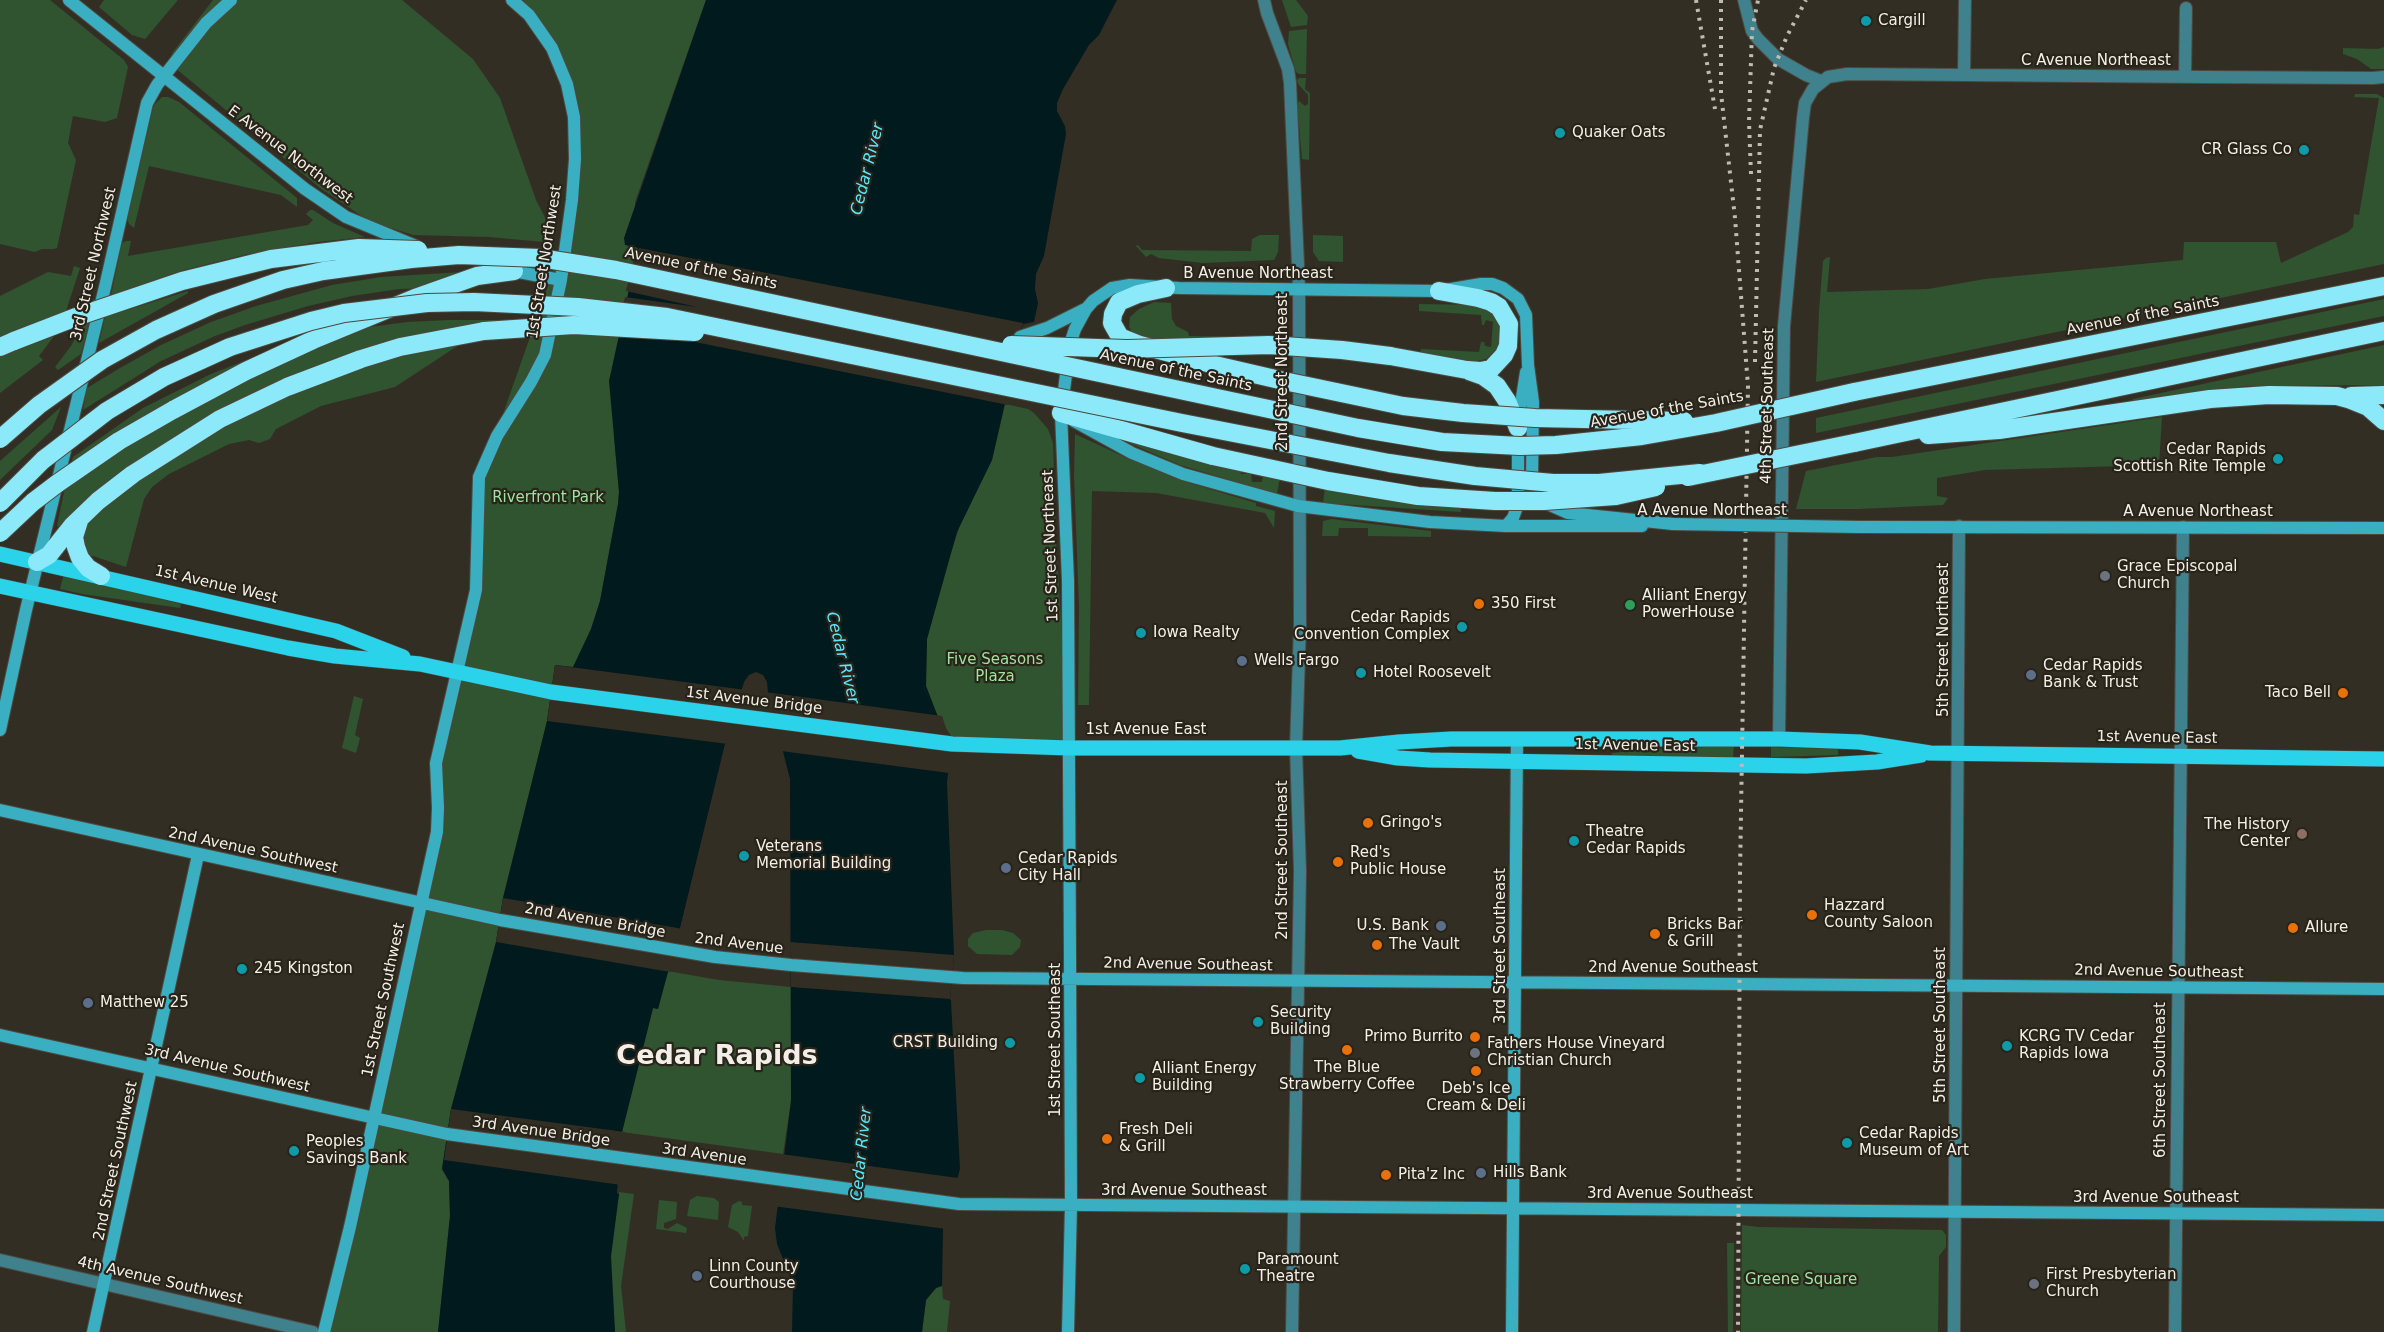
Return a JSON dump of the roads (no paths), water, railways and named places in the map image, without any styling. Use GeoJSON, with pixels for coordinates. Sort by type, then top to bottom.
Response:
{"type":"FeatureCollection","features":[{"type":"Feature","properties":{"kind":"highway"},"geometry":{"type":"LineString","coordinates":[[7,344],[182,280],[270,259],[303,253],[370,248],[401,248],[459,255]]}},
{"type":"Feature","properties":{"kind":"highway","name":"Avenue of the Saints"},"geometry":{"type":"LineString","coordinates":[[0,439],[39,405],[102,360],[156,330],[214,304],[283,280],[323,271],[459,255],[540,258],[616,270],[1358,428],[1442,442],[1508,446],[1556,445],[1642,436],[1716,423],[1854,392],[2384,286]]}},
{"type":"Feature","properties":{"kind":"highway"},"geometry":{"type":"LineString","coordinates":[[0,533],[58,483],[119,441],[246,370],[415,298],[477,276],[514,271]]}},
{"type":"Feature","properties":{"kind":"highway"},"geometry":{"type":"LineString","coordinates":[[2328,297],[2384,280]]}},
{"type":"Feature","properties":{"kind":"highway"},"geometry":{"type":"LineString","coordinates":[[1166,288],[1138,294],[1119,302],[1113,314],[1115,330],[1120,337],[1215,365],[1403,406],[1536,418],[1716,423]]}},
{"type":"Feature","properties":{"kind":"highway"},"geometry":{"type":"LineString","coordinates":[[1439,291],[1491,302],[1505,315],[1509,324],[1508,346],[1498,363],[1491,369],[1467,370]]}},
{"type":"Feature","properties":{"kind":"highway"},"geometry":{"type":"LineString","coordinates":[[0,503],[43,460],[76,434],[107,411],[164,376],[230,346],[311,321],[344,313],[427,303],[546,304],[667,317],[1170,421],[1389,463],[1475,476],[1553,483],[1599,483],[1700,473],[1854,443],[2384,330]]}},
{"type":"Feature","properties":{"kind":"highway"},"geometry":{"type":"LineString","coordinates":[[37,562],[52,552],[81,516],[133,474],[164,454],[220,419],[287,387],[362,358],[400,347],[484,331],[539,326],[604,326],[780,339]]}},
{"type":"Feature","properties":{"kind":"highway"},"geometry":{"type":"LineString","coordinates":[[946,340],[1093,349],[1269,345],[1390,356],[1467,370],[1484,376],[1497,386],[1510,407],[1518,428]]}},
{"type":"Feature","properties":{"kind":"highway"},"geometry":{"type":"LineString","coordinates":[[1070,344],[1215,365]]}},
{"type":"Feature","properties":{"kind":"highway"},"geometry":{"type":"LineString","coordinates":[[1875,438],[1999,430],[2240,397],[2384,395]]}},
{"type":"Feature","properties":{"kind":"highway"},"geometry":{"type":"LineString","coordinates":[[2337,396],[2368,406],[2384,421]]}},
{"type":"Feature","properties":{"kind":"highway"},"geometry":{"type":"LineString","coordinates":[[1061,413],[1213,456],[1392,493],[1495,501],[1616,496],[1654,488],[1700,473]]}},
{"type":"Feature","properties":{"kind":"highway"},"geometry":{"type":"LineString","coordinates":[[81,516],[74,537],[76,547],[80,558],[88,568],[101,576]]}},
{"type":"Feature","properties":{"kind":"main road","name":"E Avenue Northwest"},"geometry":{"type":"LineString","coordinates":[[69,0],[305,189],[346,217],[412,245],[454,258],[561,280]]}},
{"type":"Feature","properties":{"kind":"main road","name":"3rd Street Northwest"},"geometry":{"type":"LineString","coordinates":[[0,730],[37,562],[105,287],[147,103],[163,77],[206,23],[231,0]]}},
{"type":"Feature","properties":{"kind":"main road","name":"1st Street Northwest"},"geometry":{"type":"LineString","coordinates":[[457,672],[476,590],[479,477],[497,436],[531,382],[549,340],[561,280],[573,190],[574,117],[567,84],[552,48],[529,15],[512,0]]}},
{"type":"Feature","properties":{"kind":"main road","name":"B Avenue Northeast"},"geometry":{"type":"LineString","coordinates":[[1020,337],[1056,324],[1086,309],[1104,293],[1120,286],[1439,291],[1463,286],[1492,284],[1511,293],[1523,306],[1526,315],[1528,365]]}},
{"type":"Feature","properties":{"kind":"main road","name":"B Avenue Northeast"},"geometry":{"type":"LineString","coordinates":[[1070,344],[1075,328],[1086,309]]}},
{"type":"Feature","properties":{"kind":"main road","name":"1st Street Northeast"},"geometry":{"type":"LineString","coordinates":[[1069,748],[1068,581],[1061,413],[1070,344]]}},
{"type":"Feature","properties":{"kind":"main road"},"geometry":{"type":"LineString","coordinates":[[1506,526],[1513,518],[1518,504],[1518,428],[1528,365]]}},
{"type":"Feature","properties":{"kind":"main road"},"geometry":{"type":"LineString","coordinates":[[1528,365],[1533,402],[1532,480],[1543,499],[1560,511],[1579,516],[1611,516],[1673,524]]}},
{"type":"Feature","properties":{"kind":"main road","name":"A Avenue Northeast"},"geometry":{"type":"LineString","coordinates":[[1061,413],[1105,440],[1156,464],[1230,489],[1298,506],[1390,519],[1506,526],[1599,527],[1673,524],[2384,528]]}},
{"type":"Feature","properties":{"kind":"main road","name":"1st Avenue West"},"geometry":{"type":"LineString","coordinates":[[0,554],[336,631],[420,664]]}},
{"type":"Feature","properties":{"kind":"main road","name":"1st Avenue West"},"geometry":{"type":"LineString","coordinates":[[0,586],[288,648],[335,656],[420,664],[551,692]]}},
{"type":"Feature","properties":{"kind":"main road","name":"1st Street Southwest"},"geometry":{"type":"LineString","coordinates":[[324,1332],[374,1118],[436,832],[438,808],[436,763],[457,672]]}},
{"type":"Feature","properties":{"kind":"main road","name":"1st Avenue Bridge"},"geometry":{"type":"LineString","coordinates":[[551,692],[952,744]]}},
{"type":"Feature","properties":{"kind":"main road","name":"1st Avenue East"},"geometry":{"type":"LineString","coordinates":[[952,744],[1069,748],[1340,748],[1426,740],[1779,739],[1860,742],[1930,753],[2384,759]]}},
{"type":"Feature","properties":{"kind":"main road","name":"3rd Street Southeast"},"geometry":{"type":"LineString","coordinates":[[1512,1332],[1517,740]]}},
{"type":"Feature","properties":{"kind":"main road","name":"1st Street Southeast"},"geometry":{"type":"LineString","coordinates":[[1068,1332],[1071,1205],[1069,748]]}},
{"type":"Feature","properties":{"kind":"main road","name":"1st Avenue East"},"geometry":{"type":"LineString","coordinates":[[1340,748],[1404,759],[1806,766],[1876,762],[1930,753]]}},
{"type":"Feature","properties":{"kind":"main road","name":"2nd Avenue Southwest"},"geometry":{"type":"LineString","coordinates":[[0,810],[500,920]]}},
{"type":"Feature","properties":{"kind":"main road","name":"2nd Street Southwest"},"geometry":{"type":"LineString","coordinates":[[93,1332],[198,855]]}},
{"type":"Feature","properties":{"kind":"main road","name":"2nd Avenue Bridge"},"geometry":{"type":"LineString","coordinates":[[500,920],[684,952]]}},
{"type":"Feature","properties":{"kind":"main road","name":"2nd Avenue"},"geometry":{"type":"LineString","coordinates":[[684,952],[791,965],[958,977]]}},
{"type":"Feature","properties":{"kind":"main road","name":"2nd Avenue Southeast"},"geometry":{"type":"LineString","coordinates":[[958,977],[2384,989]]}},
{"type":"Feature","properties":{"kind":"main road","name":"3rd Avenue Southwest"},"geometry":{"type":"LineString","coordinates":[[0,1035],[447,1134]]}},
{"type":"Feature","properties":{"kind":"main road","name":"3rd Avenue Bridge"},"geometry":{"type":"LineString","coordinates":[[447,1134],[631,1159]]}},
{"type":"Feature","properties":{"kind":"main road","name":"3rd Avenue"},"geometry":{"type":"LineString","coordinates":[[631,1159],[955,1204]]}},
{"type":"Feature","properties":{"kind":"main road","name":"3rd Avenue Southeast"},"geometry":{"type":"LineString","coordinates":[[955,1204],[2384,1215]]}},
{"type":"Feature","properties":{"kind":"street","name":"2nd Street Northeast"},"geometry":{"type":"LineString","coordinates":[[1264,0],[1289,77],[1299,288],[1300,625],[1296,748]]}},
{"type":"Feature","properties":{"kind":"street"},"geometry":{"type":"LineString","coordinates":[[1744,0],[1752,31],[1773,55],[1821,81]]}},
{"type":"Feature","properties":{"kind":"street"},"geometry":{"type":"LineString","coordinates":[[1964,75],[1965,0]]}},
{"type":"Feature","properties":{"kind":"street"},"geometry":{"type":"LineString","coordinates":[[2185,77],[2186,8]]}},
{"type":"Feature","properties":{"kind":"street","name":"C Avenue Northeast"},"geometry":{"type":"LineString","coordinates":[[1821,81],[1837,74],[2380,80]]}},
{"type":"Feature","properties":{"kind":"street","name":"4th Street Southeast"},"geometry":{"type":"LineString","coordinates":[[1779,739],[1785,316],[1805,104],[1821,81]]}},
{"type":"Feature","properties":{"kind":"street","name":"5th Street Northeast"},"geometry":{"type":"LineString","coordinates":[[1959,526],[1959,753]]}},
{"type":"Feature","properties":{"kind":"street","name":"6th Street Southeast"},"geometry":{"type":"LineString","coordinates":[[2175,1332],[2183,527]]}},
{"type":"Feature","properties":{"kind":"street","name":"2nd Street Southeast"},"geometry":{"type":"LineString","coordinates":[[1292,1332],[1300,871],[1296,748]]}},
{"type":"Feature","properties":{"kind":"street","name":"5th Street Southeast"},"geometry":{"type":"LineString","coordinates":[[1954,1332],[1955,985],[1959,753]]}},
{"type":"Feature","properties":{"kind":"street","name":"4th Avenue Southwest"},"geometry":{"type":"LineString","coordinates":[[0,1260],[313,1332]]}},
{"type":"Feature","properties":{"kind":"water","name":"Cedar River"},"geometry":{"type":"Polygon","coordinates":[[[706,0],[1117,0],[1099,35],[1089,45],[1057,103],[1057,111],[1065,126],[1066,134],[1044,256],[1036,274],[1035,289],[1038,303],[1034,322],[1023,324],[992,460],[957,532],[927,639],[926,686],[943,730],[952,743],[947,782],[954,955],[950,999],[960,1169],[943,1229],[942,1286],[936,1288],[926,1300],[922,1332],[792,1332],[793,1284],[777,1244],[775,1228],[791,1101],[790,779],[767,682],[763,675],[756,672],[749,675],[744,682],[725,744],[680,928],[658,1009],[653,1008],[622,1132],[617,1193],[619,1194],[611,1256],[615,1332],[438,1332],[450,1216],[449,1181],[442,1169],[451,1109],[496,942],[503,898],[547,721],[555,665],[573,667],[591,629],[600,601],[618,504],[619,492],[609,381],[638,248],[625,245],[624,238],[706,0]]]}},
{"type":"Feature","properties":{"kind":"railway"},"geometry":{"type":"LineString","coordinates":[[1696,0],[1715,109]]}},
{"type":"Feature","properties":{"kind":"railway"},"geometry":{"type":"LineString","coordinates":[[1721,0],[1721,93],[1735,218],[1748,386],[1740,874],[1738,1332]]}},
{"type":"Feature","properties":{"kind":"railway"},"geometry":{"type":"LineString","coordinates":[[1751,174],[1749,122],[1752,31],[1758,0]]}},
{"type":"Feature","properties":{"kind":"railway"},"geometry":{"type":"LineString","coordinates":[[1755,362],[1760,130],[1774,68],[1787,36],[1806,0]]}},
{"type":"Feature","properties":{"kind":"place","name":"Cargill"},"geometry":{"type":"Point","coordinates":[1866,21]}},
{"type":"Feature","properties":{"kind":"place","name":"Quaker Oats"},"geometry":{"type":"Point","coordinates":[1560,133]}},
{"type":"Feature","properties":{"kind":"place","name":"CR Glass Co"},"geometry":{"type":"Point","coordinates":[2304,150]}},
{"type":"Feature","properties":{"kind":"place","name":"Cedar Rapids Scottish Rite Temple"},"geometry":{"type":"Point","coordinates":[2278,459]}},
{"type":"Feature","properties":{"kind":"place","name":"Grace Episcopal Church"},"geometry":{"type":"Point","coordinates":[2105,576]}},
{"type":"Feature","properties":{"kind":"place","name":"350 First"},"geometry":{"type":"Point","coordinates":[1479,604]}},
{"type":"Feature","properties":{"kind":"place","name":"Alliant Energy PowerHouse"},"geometry":{"type":"Point","coordinates":[1630,605]}},
{"type":"Feature","properties":{"kind":"place","name":"Cedar Rapids Convention Complex"},"geometry":{"type":"Point","coordinates":[1462,627]}},
{"type":"Feature","properties":{"kind":"place","name":"Iowa Realty"},"geometry":{"type":"Point","coordinates":[1141,633]}},
{"type":"Feature","properties":{"kind":"place","name":"Wells Fargo"},"geometry":{"type":"Point","coordinates":[1242,661]}},
{"type":"Feature","properties":{"kind":"place","name":"Hotel Roosevelt"},"geometry":{"type":"Point","coordinates":[1361,673]}},
{"type":"Feature","properties":{"kind":"place","name":"Cedar Rapids Bank & Trust"},"geometry":{"type":"Point","coordinates":[2031,675]}},
{"type":"Feature","properties":{"kind":"place","name":"Taco Bell"},"geometry":{"type":"Point","coordinates":[2343,693]}},
{"type":"Feature","properties":{"kind":"place","name":"Gringo's"},"geometry":{"type":"Point","coordinates":[1368,823]}},
{"type":"Feature","properties":{"kind":"place","name":"The History Center"},"geometry":{"type":"Point","coordinates":[2302,834]}},
{"type":"Feature","properties":{"kind":"place","name":"Theatre Cedar Rapids"},"geometry":{"type":"Point","coordinates":[1574,841]}},
{"type":"Feature","properties":{"kind":"place","name":"Veterans Memorial Building"},"geometry":{"type":"Point","coordinates":[744,856]}},
{"type":"Feature","properties":{"kind":"place","name":"Red's Public House"},"geometry":{"type":"Point","coordinates":[1338,862]}},
{"type":"Feature","properties":{"kind":"place","name":"Cedar Rapids City Hall"},"geometry":{"type":"Point","coordinates":[1006,868]}},
{"type":"Feature","properties":{"kind":"place","name":"Hazzard County Saloon"},"geometry":{"type":"Point","coordinates":[1812,915]}},
{"type":"Feature","properties":{"kind":"place","name":"U.S. Bank"},"geometry":{"type":"Point","coordinates":[1441,926]}},
{"type":"Feature","properties":{"kind":"place","name":"Allure"},"geometry":{"type":"Point","coordinates":[2293,928]}},
{"type":"Feature","properties":{"kind":"place","name":"Bricks Bar & Grill"},"geometry":{"type":"Point","coordinates":[1655,934]}},
{"type":"Feature","properties":{"kind":"place","name":"The Vault"},"geometry":{"type":"Point","coordinates":[1377,945]}},
{"type":"Feature","properties":{"kind":"place","name":"245 Kingston"},"geometry":{"type":"Point","coordinates":[242,969]}},
{"type":"Feature","properties":{"kind":"place","name":"Matthew 25"},"geometry":{"type":"Point","coordinates":[88,1003]}},
{"type":"Feature","properties":{"kind":"place","name":"Security Building"},"geometry":{"type":"Point","coordinates":[1258,1022]}},
{"type":"Feature","properties":{"kind":"place","name":"Primo Burrito"},"geometry":{"type":"Point","coordinates":[1475,1037]}},
{"type":"Feature","properties":{"kind":"place","name":"CRST Building"},"geometry":{"type":"Point","coordinates":[1010,1043]}},
{"type":"Feature","properties":{"kind":"place","name":"KCRG TV Cedar Rapids Iowa"},"geometry":{"type":"Point","coordinates":[2007,1046]}},
{"type":"Feature","properties":{"kind":"place","name":"The Blue Strawberry Coffee"},"geometry":{"type":"Point","coordinates":[1347,1050]}},
{"type":"Feature","properties":{"kind":"place","name":"Fathers House Vineyard Christian Church"},"geometry":{"type":"Point","coordinates":[1475,1053]}},
{"type":"Feature","properties":{"kind":"place","name":"Deb's Ice Cream & Deli"},"geometry":{"type":"Point","coordinates":[1476,1071]}},
{"type":"Feature","properties":{"kind":"place","name":"Alliant Energy Building"},"geometry":{"type":"Point","coordinates":[1140,1078]}},
{"type":"Feature","properties":{"kind":"place","name":"Fresh Deli & Grill"},"geometry":{"type":"Point","coordinates":[1107,1139]}},
{"type":"Feature","properties":{"kind":"place","name":"Cedar Rapids Museum of Art"},"geometry":{"type":"Point","coordinates":[1847,1143]}},
{"type":"Feature","properties":{"kind":"place","name":"Peoples Savings Bank"},"geometry":{"type":"Point","coordinates":[294,1151]}},
{"type":"Feature","properties":{"kind":"place","name":"Hills Bank"},"geometry":{"type":"Point","coordinates":[1481,1173]}},
{"type":"Feature","properties":{"kind":"place","name":"Pita'z Inc"},"geometry":{"type":"Point","coordinates":[1386,1175]}},
{"type":"Feature","properties":{"kind":"place","name":"Paramount Theatre"},"geometry":{"type":"Point","coordinates":[1245,1269]}},
{"type":"Feature","properties":{"kind":"place","name":"Linn County Courthouse"},"geometry":{"type":"Point","coordinates":[697,1276]}},
{"type":"Feature","properties":{"kind":"place","name":"First Presbyterian Church"},"geometry":{"type":"Point","coordinates":[2034,1284]}},
{"type":"Feature","properties":{"kind":"district","name":"Cedar Rapids"},"geometry":{"type":"Point","coordinates":[717,1057]}},
{"type":"Feature","properties":{"kind":"park label","name":"Riverfront Park"},"geometry":{"type":"Point","coordinates":[548,498]}},
{"type":"Feature","properties":{"kind":"park label","name":"Five Seasons Plaza"},"geometry":{"type":"Point","coordinates":[995,668]}},
{"type":"Feature","properties":{"kind":"park label","name":"Greene Square"},"geometry":{"type":"Point","coordinates":[1801,1280]}}]}
